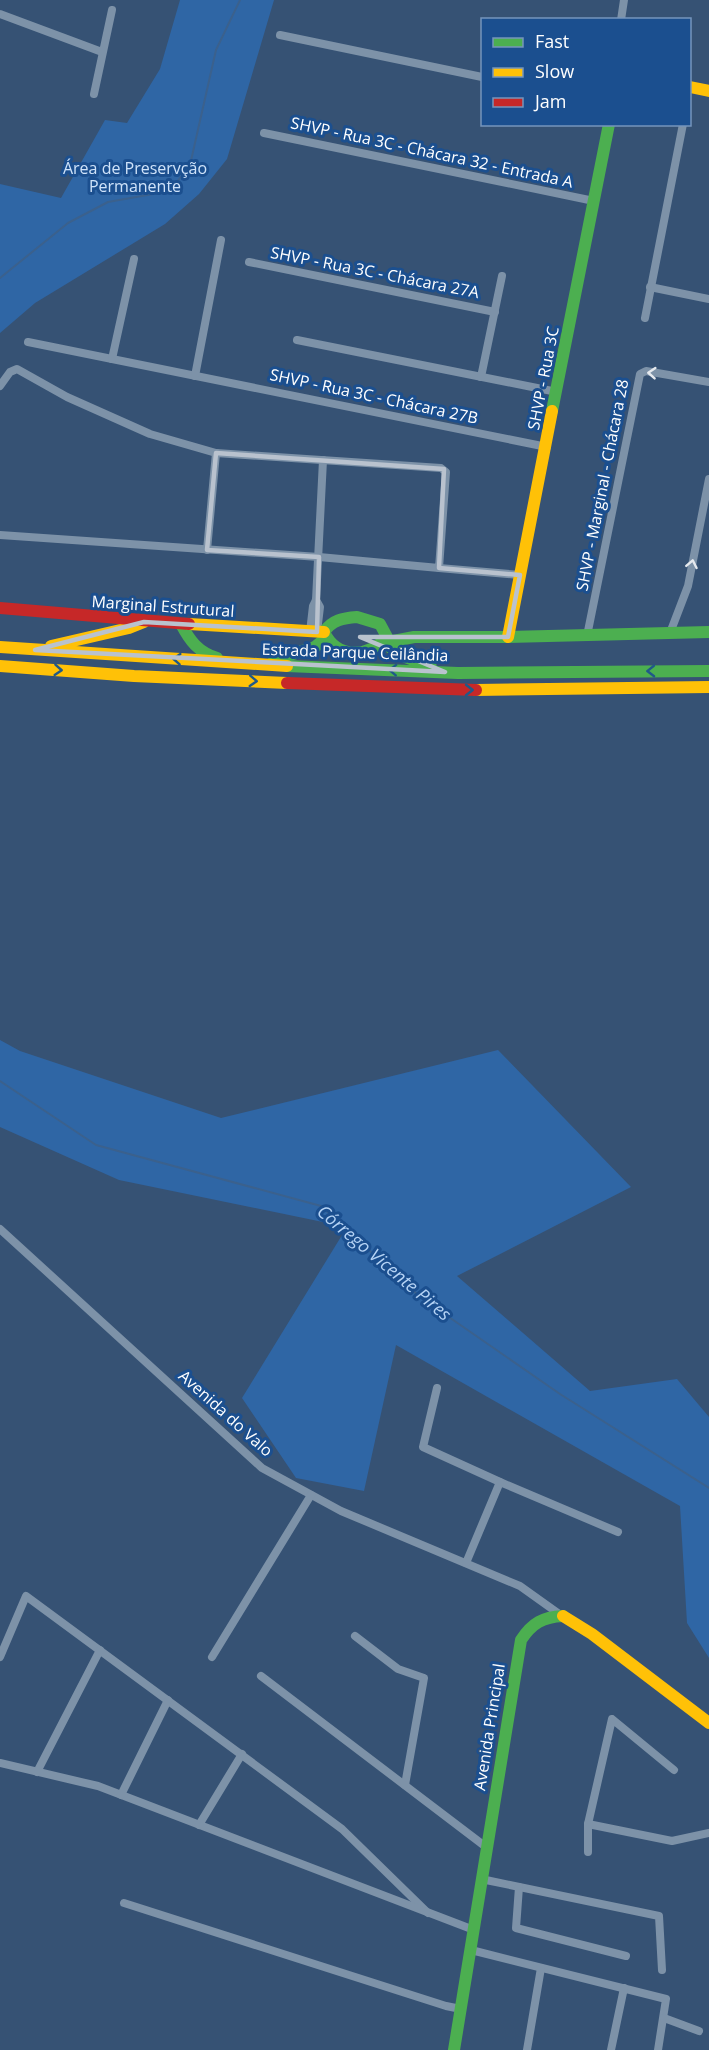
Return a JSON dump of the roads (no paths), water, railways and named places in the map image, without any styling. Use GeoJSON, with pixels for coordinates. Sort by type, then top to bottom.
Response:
{"type":"FeatureCollection","features":[{"type":"Feature","properties":{"kind":"main road"},"geometry":{"type":"LineString","coordinates":[[691,89],[709,91]]}},
{"type":"Feature","properties":{"kind":"main road","name":"SHVP - Rua 3C"},"geometry":{"type":"LineString","coordinates":[[508,637],[609,126]]}},
{"type":"Feature","properties":{"kind":"main road","name":"Marginal Estrutural"},"geometry":{"type":"LineString","coordinates":[[0,608],[144,622],[319,633]]}},
{"type":"Feature","properties":{"kind":"main road"},"geometry":{"type":"LineString","coordinates":[[255,664],[315,646],[319,633],[329,624],[357,617],[375,621],[384,639],[405,657],[445,672]]}},
{"type":"Feature","properties":{"kind":"main road"},"geometry":{"type":"LineString","coordinates":[[35,650],[129,628],[144,622]]}},
{"type":"Feature","properties":{"kind":"main road"},"geometry":{"type":"LineString","coordinates":[[181,624],[190,644],[208,656],[240,664]]}},
{"type":"Feature","properties":{"kind":"main road"},"geometry":{"type":"LineString","coordinates":[[319,633],[335,646],[355,653],[368,652],[384,639],[414,637],[587,636],[709,632]]}},
{"type":"Feature","properties":{"kind":"main road","name":"Estrada Parque Ceilândia"},"geometry":{"type":"LineString","coordinates":[[0,647],[240,664],[445,672],[709,671]]}},
{"type":"Feature","properties":{"kind":"main road","name":"Estrada Parque Ceilândia"},"geometry":{"type":"LineString","coordinates":[[0,666],[134,676],[446,690],[709,687]]}},
{"type":"Feature","properties":{"kind":"main road"},"geometry":{"type":"LineString","coordinates":[[562,1616],[592,1634],[709,1724]]}},
{"type":"Feature","properties":{"kind":"main road","name":"Avenida Principal"},"geometry":{"type":"LineString","coordinates":[[454,2050],[521,1640],[529,1628],[541,1619],[562,1616]]}},
{"type":"Feature","properties":{"kind":"street"},"geometry":{"type":"LineString","coordinates":[[621,18],[624,0]]}},
{"type":"Feature","properties":{"kind":"street"},"geometry":{"type":"LineString","coordinates":[[94,94],[112,10]]}},
{"type":"Feature","properties":{"kind":"street"},"geometry":{"type":"LineString","coordinates":[[0,14],[102,52]]}},
{"type":"Feature","properties":{"kind":"street"},"geometry":{"type":"LineString","coordinates":[[280,35],[481,77]]}},
{"type":"Feature","properties":{"kind":"street"},"geometry":{"type":"LineString","coordinates":[[645,318],[683,126]]}},
{"type":"Feature","properties":{"kind":"street","name":"SHVP - Rua 3C - Chácara 32 - Entrada A"},"geometry":{"type":"LineString","coordinates":[[264,133],[594,201]]}},
{"type":"Feature","properties":{"kind":"street"},"geometry":{"type":"LineString","coordinates":[[195,376],[221,240]]}},
{"type":"Feature","properties":{"kind":"street"},"geometry":{"type":"LineString","coordinates":[[112,359],[134,259]]}},
{"type":"Feature","properties":{"kind":"street","name":"SHVP - Rua 3C - Chácara 27A"},"geometry":{"type":"LineString","coordinates":[[249,262],[495,312]]}},
{"type":"Feature","properties":{"kind":"street","name":"SHVP - Rua 3C - Chácara 27A"},"geometry":{"type":"LineString","coordinates":[[481,377],[502,276]]}},
{"type":"Feature","properties":{"kind":"street"},"geometry":{"type":"LineString","coordinates":[[650,287],[709,299]]}},
{"type":"Feature","properties":{"kind":"street"},"geometry":{"type":"LineString","coordinates":[[297,340],[557,392]]}},
{"type":"Feature","properties":{"kind":"street","name":"SHVP - Rua 3C - Chácara 27B"},"geometry":{"type":"LineString","coordinates":[[28,342],[547,447]]}},
{"type":"Feature","properties":{"kind":"street"},"geometry":{"type":"LineString","coordinates":[[0,386],[10,372],[17,369],[67,397],[150,434],[216,453],[444,469],[446,472],[440,568]]}},
{"type":"Feature","properties":{"kind":"street","name":"SHVP - Marginal - Chácara 28"},"geometry":{"type":"LineString","coordinates":[[587,636],[640,374],[646,371],[709,382]]}},
{"type":"Feature","properties":{"kind":"street"},"geometry":{"type":"LineString","coordinates":[[207,550],[216,453]]}},
{"type":"Feature","properties":{"kind":"street"},"geometry":{"type":"LineString","coordinates":[[319,633],[320,607],[316,600],[323,460]]}},
{"type":"Feature","properties":{"kind":"street"},"geometry":{"type":"LineString","coordinates":[[670,633],[688,586],[709,479]]}},
{"type":"Feature","properties":{"kind":"street"},"geometry":{"type":"LineString","coordinates":[[0,535],[520,575]]}},
{"type":"Feature","properties":{"kind":"street","name":"Avenida do Valo"},"geometry":{"type":"LineString","coordinates":[[0,1229],[262,1468],[341,1511],[520,1586],[562,1616]]}},
{"type":"Feature","properties":{"kind":"street"},"geometry":{"type":"LineString","coordinates":[[437,1388],[423,1447],[618,1532]]}},
{"type":"Feature","properties":{"kind":"street"},"geometry":{"type":"LineString","coordinates":[[466,1563],[500,1482]]}},
{"type":"Feature","properties":{"kind":"street"},"geometry":{"type":"LineString","coordinates":[[212,1657],[311,1494]]}},
{"type":"Feature","properties":{"kind":"street"},"geometry":{"type":"LineString","coordinates":[[0,1657],[26,1596],[342,1828],[428,1913]]}},
{"type":"Feature","properties":{"kind":"street"},"geometry":{"type":"LineString","coordinates":[[355,1636],[398,1669],[424,1678],[405,1785]]}},
{"type":"Feature","properties":{"kind":"street"},"geometry":{"type":"LineString","coordinates":[[37,1772],[100,1650]]}},
{"type":"Feature","properties":{"kind":"street"},"geometry":{"type":"LineString","coordinates":[[261,1676],[486,1847]]}},
{"type":"Feature","properties":{"kind":"street"},"geometry":{"type":"LineString","coordinates":[[121,1795],[168,1700]]}},
{"type":"Feature","properties":{"kind":"street"},"geometry":{"type":"LineString","coordinates":[[588,1852],[588,1824],[612,1719],[674,1770]]}},
{"type":"Feature","properties":{"kind":"street"},"geometry":{"type":"LineString","coordinates":[[199,1825],[242,1754]]}},
{"type":"Feature","properties":{"kind":"street"},"geometry":{"type":"LineString","coordinates":[[0,1763],[98,1786],[474,1930]]}},
{"type":"Feature","properties":{"kind":"street"},"geometry":{"type":"LineString","coordinates":[[588,1824],[672,1841],[709,1833]]}},
{"type":"Feature","properties":{"kind":"street"},"geometry":{"type":"LineString","coordinates":[[481,1879],[659,1916],[662,1970]]}},
{"type":"Feature","properties":{"kind":"street"},"geometry":{"type":"LineString","coordinates":[[519,1887],[516,1928],[626,1956]]}},
{"type":"Feature","properties":{"kind":"street"},"geometry":{"type":"LineString","coordinates":[[123,1903],[461,2009]]}},
{"type":"Feature","properties":{"kind":"street"},"geometry":{"type":"LineString","coordinates":[[471,1950],[666,1999],[658,2050]]}},
{"type":"Feature","properties":{"kind":"street"},"geometry":{"type":"LineString","coordinates":[[527,2050],[541,1968]]}},
{"type":"Feature","properties":{"kind":"street"},"geometry":{"type":"LineString","coordinates":[[611,2050],[624,1988]]}},
{"type":"Feature","properties":{"kind":"street"},"geometry":{"type":"LineString","coordinates":[[664,2018],[699,2031]]}},
{"type":"Feature","properties":{"kind":"waterway","name":"Córrego Vicente Pires"},"geometry":{"type":"LineString","coordinates":[[0,278],[68,223],[108,202],[170,191],[190,165],[216,50],[240,0]]}},
{"type":"Feature","properties":{"kind":"waterway","name":"Córrego Vicente Pires"},"geometry":{"type":"LineString","coordinates":[[0,1081],[96,1145],[321,1206],[420,1297],[560,1394],[709,1488]]}},
{"type":"Feature","properties":{"kind":"park label","name":"Área de Preservção Permanente"},"geometry":{"type":"Point","coordinates":[135,177]}}]}
